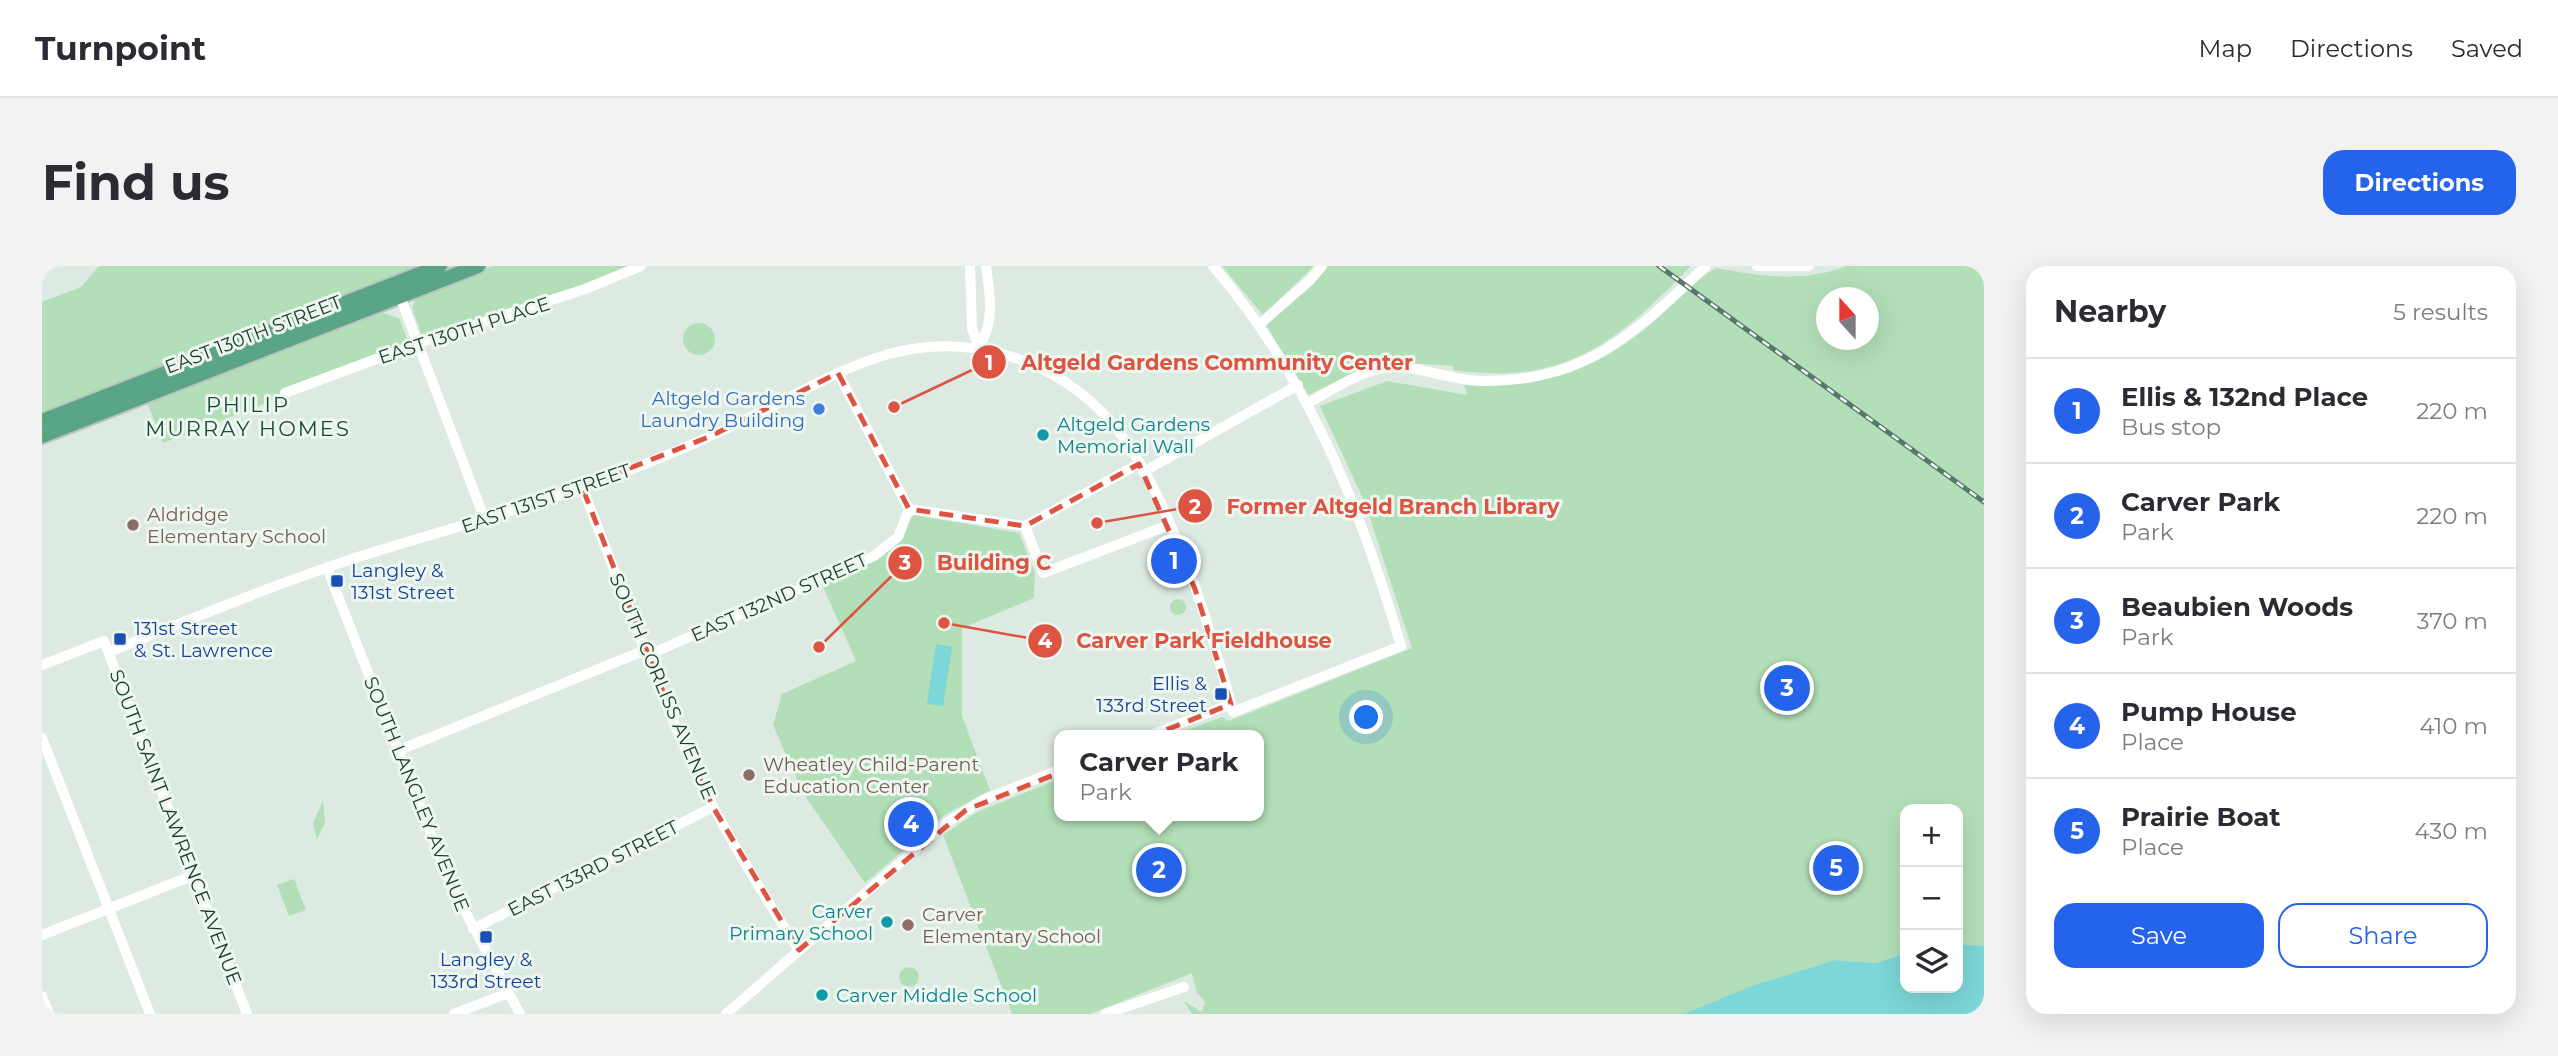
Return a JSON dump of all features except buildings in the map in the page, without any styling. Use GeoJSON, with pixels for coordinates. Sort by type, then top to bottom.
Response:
{"type":"FeatureCollection","features":[{"type":"Feature","properties":{"kind":"main road","name":"EAST 130TH STREET"},"geometry":{"type":"LineString","coordinates":[[42,436],[398,290],[440,266]]}},
{"type":"Feature","properties":{"kind":"main road","name":"EAST 130TH STREET"},"geometry":{"type":"LineString","coordinates":[[42,421],[398,290],[478,266]]}},
{"type":"Feature","properties":{"kind":"street","name":"EAST 130TH PLACE"},"geometry":{"type":"LineString","coordinates":[[285,393],[419,343],[539,306],[641,266]]}},
{"type":"Feature","properties":{"kind":"street"},"geometry":{"type":"LineString","coordinates":[[970,266],[972,329],[979,346]]}},
{"type":"Feature","properties":{"kind":"street"},"geometry":{"type":"LineString","coordinates":[[979,346],[988,334],[986,266]]}},
{"type":"Feature","properties":{"kind":"street"},"geometry":{"type":"LineString","coordinates":[[1166,730],[1401,646],[1358,511],[1308,403],[1260,324],[1213,266]]}},
{"type":"Feature","properties":{"kind":"street"},"geometry":{"type":"LineString","coordinates":[[1260,324],[1322,266]]}},
{"type":"Feature","properties":{"kind":"street"},"geometry":{"type":"LineString","coordinates":[[1308,403],[1361,376],[1385,368],[1411,368],[1481,381],[1521,379],[1567,368],[1618,344],[1647,323],[1706,266]]}},
{"type":"Feature","properties":{"kind":"street"},"geometry":{"type":"LineString","coordinates":[[1757,266],[1809,266]]}},
{"type":"Feature","properties":{"kind":"street"},"geometry":{"type":"LineString","coordinates":[[398,290],[485,520]]}},
{"type":"Feature","properties":{"kind":"street","name":"EAST 131ST STREET"},"geometry":{"type":"LineString","coordinates":[[42,665],[107,646],[327,568],[582,487],[711,436],[838,373],[908,349],[958,344],[979,346],[1032,365],[1074,388],[1111,422],[1141,468],[1169,525],[1214,642],[1232,708]]}},
{"type":"Feature","properties":{"kind":"street"},"geometry":{"type":"LineString","coordinates":[[838,373],[909,509],[1025,526],[1298,385]]}},
{"type":"Feature","properties":{"kind":"street","name":"SOUTH CORLISS AVENUE"},"geometry":{"type":"LineString","coordinates":[[582,487],[683,742],[713,807],[758,887],[799,950]]}},
{"type":"Feature","properties":{"kind":"street","name":"EAST 132ND STREET"},"geometry":{"type":"LineString","coordinates":[[397,751],[638,653],[647,653],[874,556],[898,537],[909,509]]}},
{"type":"Feature","properties":{"kind":"street"},"geometry":{"type":"LineString","coordinates":[[1025,526],[1043,573],[1169,525]]}},
{"type":"Feature","properties":{"kind":"street","name":"SOUTH LANGLEY AVENUE"},"geometry":{"type":"LineString","coordinates":[[327,568],[451,885],[520,1014]]}},
{"type":"Feature","properties":{"kind":"street","name":"SOUTH SAINT LAWRENCE AVENUE"},"geometry":{"type":"LineString","coordinates":[[107,646],[247,1014]]}},
{"type":"Feature","properties":{"kind":"street"},"geometry":{"type":"LineString","coordinates":[[42,738],[150,1014]]}},
{"type":"Feature","properties":{"kind":"street"},"geometry":{"type":"LineString","coordinates":[[726,1014],[946,823],[984,800],[1054,773]]}},
{"type":"Feature","properties":{"kind":"street","name":"EAST 133RD STREET"},"geometry":{"type":"LineString","coordinates":[[473,929],[713,807]]}},
{"type":"Feature","properties":{"kind":"street"},"geometry":{"type":"LineString","coordinates":[[42,935],[194,875]]}},
{"type":"Feature","properties":{"kind":"street"},"geometry":{"type":"LineString","coordinates":[[1105,1014],[1184,987]]}},
{"type":"Feature","properties":{"kind":"street"},"geometry":{"type":"LineString","coordinates":[[454,1014],[508,993]]}},
{"type":"Feature","properties":{"kind":"street"},"geometry":{"type":"LineString","coordinates":[[42,996],[48,1014]]}},
{"type":"Feature","properties":{"kind":"highlighted area"},"geometry":{"type":"Polygon","coordinates":[[[838,373],[909,509],[1025,526],[1139,464],[1195,589],[1231,704],[966,810],[799,950],[713,807],[683,742],[582,487],[711,436],[838,373]]]}},
{"type":"Feature","properties":{"kind":"green space"},"geometry":{"type":"Polygon","coordinates":[[[99,266],[425,266],[168,366],[42,411],[42,302],[81,287],[99,266]]]}},
{"type":"Feature","properties":{"kind":"green space"},"geometry":{"type":"Polygon","coordinates":[[[493,266],[632,266],[597,281],[430,335],[421,334],[412,308],[417,296],[493,266]]]}},
{"type":"Feature","properties":{"kind":"green space"},"geometry":{"type":"Polygon","coordinates":[[[1222,266],[1314,266],[1263,315],[1222,266]]]}},
{"type":"Feature","properties":{"kind":"green space"},"geometry":{"type":"Polygon","coordinates":[[[1325,266],[1691,266],[1613,337],[1586,353],[1558,364],[1527,371],[1493,373],[1453,370],[1453,366],[1379,361],[1308,395],[1266,325],[1313,285],[1325,266]]]}},
{"type":"Feature","properties":{"kind":"green space"},"geometry":{"type":"Polygon","coordinates":[[[1846,266],[1984,266],[1984,946],[1963,944],[1963,804],[1900,804],[1900,955],[1877,963],[1834,960],[1751,986],[1684,1014],[1192,1014],[1184,1001],[1202,1012],[1205,1002],[1197,993],[1192,973],[1090,1014],[1012,1014],[943,835],[977,812],[1054,781],[1054,821],[1264,821],[1264,730],[1187,730],[1222,717],[1229,721],[1412,648],[1365,503],[1320,406],[1387,381],[1467,395],[1464,385],[1520,384],[1569,373],[1614,351],[1636,336],[1716,268],[1798,276],[1814,275],[1846,266]]]}},
{"type":"Feature","properties":{"kind":"green space"},"geometry":{"type":"Polygon","coordinates":[[[383,313],[399,318],[407,339],[401,345],[282,397],[163,443],[146,400],[383,313]]]}},
{"type":"Feature","properties":{"kind":"green space"},"geometry":{"type":"Polygon","coordinates":[[[699,323],[710,328],[715,339],[710,350],[699,355],[688,350],[683,339],[688,328],[699,323]]]}},
{"type":"Feature","properties":{"kind":"green space"},"geometry":{"type":"Polygon","coordinates":[[[914,515],[1019,533],[1035,572],[1034,598],[962,628],[962,716],[990,790],[945,815],[865,883],[803,793],[773,725],[782,694],[856,661],[821,582],[875,558],[914,515]]]}},
{"type":"Feature","properties":{"kind":"green space"},"geometry":{"type":"Polygon","coordinates":[[[1178,599],[1184,601],[1184,613],[1178,615],[1172,613],[1170,607],[1172,601],[1178,599]]]}},
{"type":"Feature","properties":{"kind":"green space"},"geometry":{"type":"Polygon","coordinates":[[[323,801],[325,823],[317,839],[313,823],[323,801]]]}},
{"type":"Feature","properties":{"kind":"green space"},"geometry":{"type":"Polygon","coordinates":[[[294,879],[306,910],[289,916],[277,885],[294,879]]]}},
{"type":"Feature","properties":{"kind":"green space"},"geometry":{"type":"Polygon","coordinates":[[[909,967],[916,970],[919,977],[916,984],[909,987],[902,984],[899,977],[902,970],[909,967]]]}},
{"type":"Feature","properties":{"kind":"water"},"geometry":{"type":"Polygon","coordinates":[[[936,644],[952,647],[943,706],[927,704],[936,644]]]}},
{"type":"Feature","properties":{"kind":"water"},"geometry":{"type":"Polygon","coordinates":[[[1963,944],[1984,946],[1984,1014],[1684,1014],[1751,986],[1834,960],[1877,963],[1900,955],[1900,993],[1963,993],[1963,944]]]}},
{"type":"Feature","properties":{"kind":"railway"},"geometry":{"type":"LineString","coordinates":[[1659,266],[1984,502]]}},
{"type":"Feature","properties":{"kind":"place","name":"Altgeld Gardens Community Center"},"geometry":{"type":"Point","coordinates":[894,407]}},
{"type":"Feature","properties":{"kind":"place","name":"Altgeld Gardens Laundry Building"},"geometry":{"type":"Point","coordinates":[819,409]}},
{"type":"Feature","properties":{"kind":"place","name":"Altgeld Gardens Memorial Wall"},"geometry":{"type":"Point","coordinates":[1043,435]}},
{"type":"Feature","properties":{"kind":"place","name":"Former Altgeld Branch Library"},"geometry":{"type":"Point","coordinates":[1097,523]}},
{"type":"Feature","properties":{"kind":"place","name":"Aldridge Elementary School"},"geometry":{"type":"Point","coordinates":[133,525]}},
{"type":"Feature","properties":{"kind":"place","name":"Ellis & 132nd Place"},"geometry":{"type":"Point","coordinates":[1174,561]}},
{"type":"Feature","properties":{"kind":"place","name":"Langley & 131st Street"},"geometry":{"type":"Point","coordinates":[337,581]}},
{"type":"Feature","properties":{"kind":"place","name":"Carver Park Fieldhouse"},"geometry":{"type":"Point","coordinates":[944,623]}},
{"type":"Feature","properties":{"kind":"place","name":"131st Street & St. Lawrence"},"geometry":{"type":"Point","coordinates":[120,639]}},
{"type":"Feature","properties":{"kind":"place","name":"Building C"},"geometry":{"type":"Point","coordinates":[819,647]}},
{"type":"Feature","properties":{"kind":"place","name":"Beaubien Woods"},"geometry":{"type":"Point","coordinates":[1787,688]}},
{"type":"Feature","properties":{"kind":"place","name":"Ellis & 133rd Street"},"geometry":{"type":"Point","coordinates":[1221,694]}},
{"type":"Feature","properties":{"kind":"place","name":"Wheatley Child-Parent Education Center"},"geometry":{"type":"Point","coordinates":[749,775]}},
{"type":"Feature","properties":{"kind":"place","name":"Pump House"},"geometry":{"type":"Point","coordinates":[911,824]}},
{"type":"Feature","properties":{"kind":"place","name":"Prairie Boat"},"geometry":{"type":"Point","coordinates":[1836,868]}},
{"type":"Feature","properties":{"kind":"place","name":"Carver Park"},"geometry":{"type":"Point","coordinates":[1159,870]}},
{"type":"Feature","properties":{"kind":"place","name":"Carver Primary School"},"geometry":{"type":"Point","coordinates":[887,922]}},
{"type":"Feature","properties":{"kind":"place","name":"Carver Elementary School"},"geometry":{"type":"Point","coordinates":[908,925]}},
{"type":"Feature","properties":{"kind":"place","name":"Langley & 133rd Street"},"geometry":{"type":"Point","coordinates":[486,937]}},
{"type":"Feature","properties":{"kind":"place","name":"Carver Middle School"},"geometry":{"type":"Point","coordinates":[822,995]}},
{"type":"Feature","properties":{"kind":"district","name":"PHILIP MURRAY HOMES"},"geometry":{"type":"Point","coordinates":[248,417]}}]}
